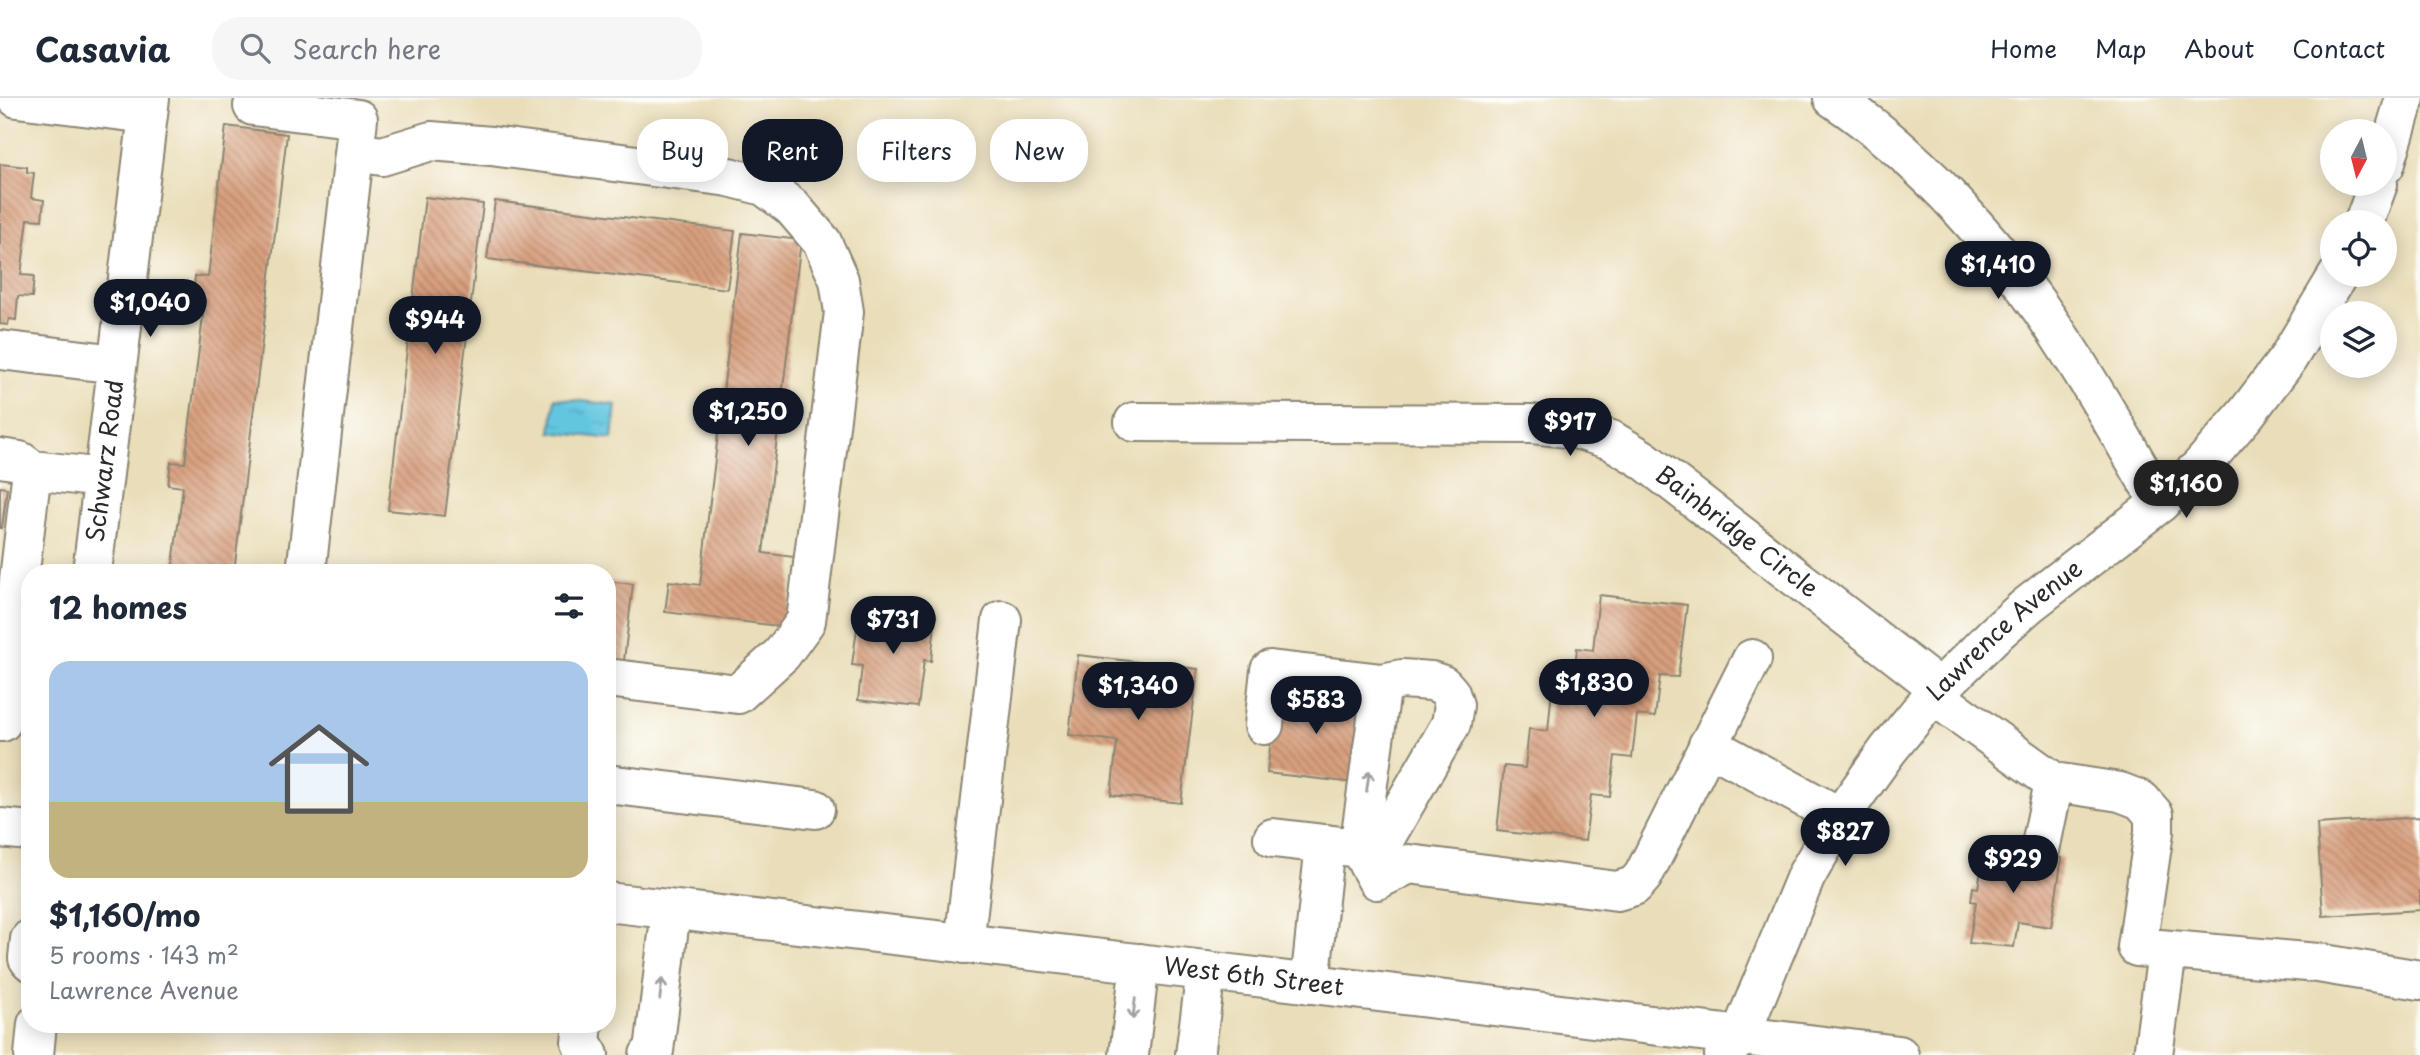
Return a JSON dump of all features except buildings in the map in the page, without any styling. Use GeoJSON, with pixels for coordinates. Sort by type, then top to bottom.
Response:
{"type":"FeatureCollection","features":[{"type":"Feature","properties":{"kind":"street"},"geometry":{"type":"LineString","coordinates":[[16,98],[149,106]]}},
{"type":"Feature","properties":{"kind":"street"},"geometry":{"type":"LineString","coordinates":[[1833,98],[1894,144],[1936,184],[2033,297],[2067,348],[2160,503]]}},
{"type":"Feature","properties":{"kind":"street"},"geometry":{"type":"LineString","coordinates":[[2398,121],[2405,98]]}},
{"type":"Feature","properties":{"kind":"street","name":"Schwarz Road"},"geometry":{"type":"LineString","coordinates":[[93,564],[149,106]]}},
{"type":"Feature","properties":{"kind":"street"},"geometry":{"type":"LineString","coordinates":[[253,106],[358,119],[307,564]]}},
{"type":"Feature","properties":{"kind":"street"},"geometry":{"type":"LineString","coordinates":[[355,152],[382,156],[431,141],[491,146],[729,177],[764,186],[792,207],[822,242],[839,280],[844,312],[806,621],[782,654],[738,694],[616,679]]}},
{"type":"Feature","properties":{"kind":"street","name":"Lawrence Avenue"},"geometry":{"type":"LineString","coordinates":[[1735,1049],[1806,876],[1840,817],[1888,750],[1937,692],[2028,605],[2160,503],[2200,467],[2246,414],[2287,360],[2331,287]]}},
{"type":"Feature","properties":{"kind":"street"},"geometry":{"type":"LineString","coordinates":[[0,350],[117,363]]}},
{"type":"Feature","properties":{"kind":"street","name":"Bainbridge Circle"},"geometry":{"type":"LineString","coordinates":[[1134,422],[1532,424],[1576,429],[1611,440],[1644,460],[2054,782]]}},
{"type":"Feature","properties":{"kind":"street"},"geometry":{"type":"LineString","coordinates":[[0,722],[18,685],[9,582],[16,464],[103,478]]}},
{"type":"Feature","properties":{"kind":"street"},"geometry":{"type":"LineString","coordinates":[[964,944],[1002,620]]}},
{"type":"Feature","properties":{"kind":"street"},"geometry":{"type":"LineString","coordinates":[[1273,838],[1351,853],[1377,880],[1409,864],[1617,891],[1634,886],[1643,876],[1752,659]]}},
{"type":"Feature","properties":{"kind":"street"},"geometry":{"type":"LineString","coordinates":[[1264,725],[1270,670],[1382,683],[1402,680],[1431,681],[1443,685],[1450,693],[1454,705],[1451,724],[1351,853]]}},
{"type":"Feature","properties":{"kind":"street"},"geometry":{"type":"LineString","coordinates":[[1310,984],[1351,853],[1382,683]]}},
{"type":"Feature","properties":{"kind":"street"},"geometry":{"type":"LineString","coordinates":[[1708,745],[1840,817]]}},
{"type":"Feature","properties":{"kind":"street"},"geometry":{"type":"LineString","coordinates":[[2040,850],[2054,782],[2120,792],[2141,800],[2154,815],[2154,832],[2137,947],[2166,952],[2318,963],[2420,980]]}},
{"type":"Feature","properties":{"kind":"street"},"geometry":{"type":"LineString","coordinates":[[616,784],[815,808]]}},
{"type":"Feature","properties":{"kind":"street"},"geometry":{"type":"LineString","coordinates":[[0,828],[21,830]]}},
{"type":"Feature","properties":{"kind":"street","name":"West 6th Street"},"geometry":{"type":"LineString","coordinates":[[616,903],[1310,984],[1735,1049],[1899,1055]]}},
{"type":"Feature","properties":{"kind":"street"},"geometry":{"type":"LineString","coordinates":[[649,1055],[654,1051],[671,910]]}},
{"type":"Feature","properties":{"kind":"street"},"geometry":{"type":"LineString","coordinates":[[2153,1055],[2166,952]]}},
{"type":"Feature","properties":{"kind":"street"},"geometry":{"type":"LineString","coordinates":[[1129,1055],[1140,963]]}},
{"type":"Feature","properties":{"kind":"street"},"geometry":{"type":"LineString","coordinates":[[1195,1055],[1206,971]]}},
{"type":"Feature","properties":{"kind":"street"},"geometry":{"type":"LineString","coordinates":[[34,1055],[36,1033]]}},
{"type":"Feature","properties":{"kind":"street"},"geometry":{"type":"LineString","coordinates":[[582,1033],[581,1042],[589,1055]]}},
{"type":"Feature","properties":{"kind":"water"},"geometry":{"type":"Polygon","coordinates":[[[555,398],[616,405],[612,439],[551,432],[555,398]]]}}]}
